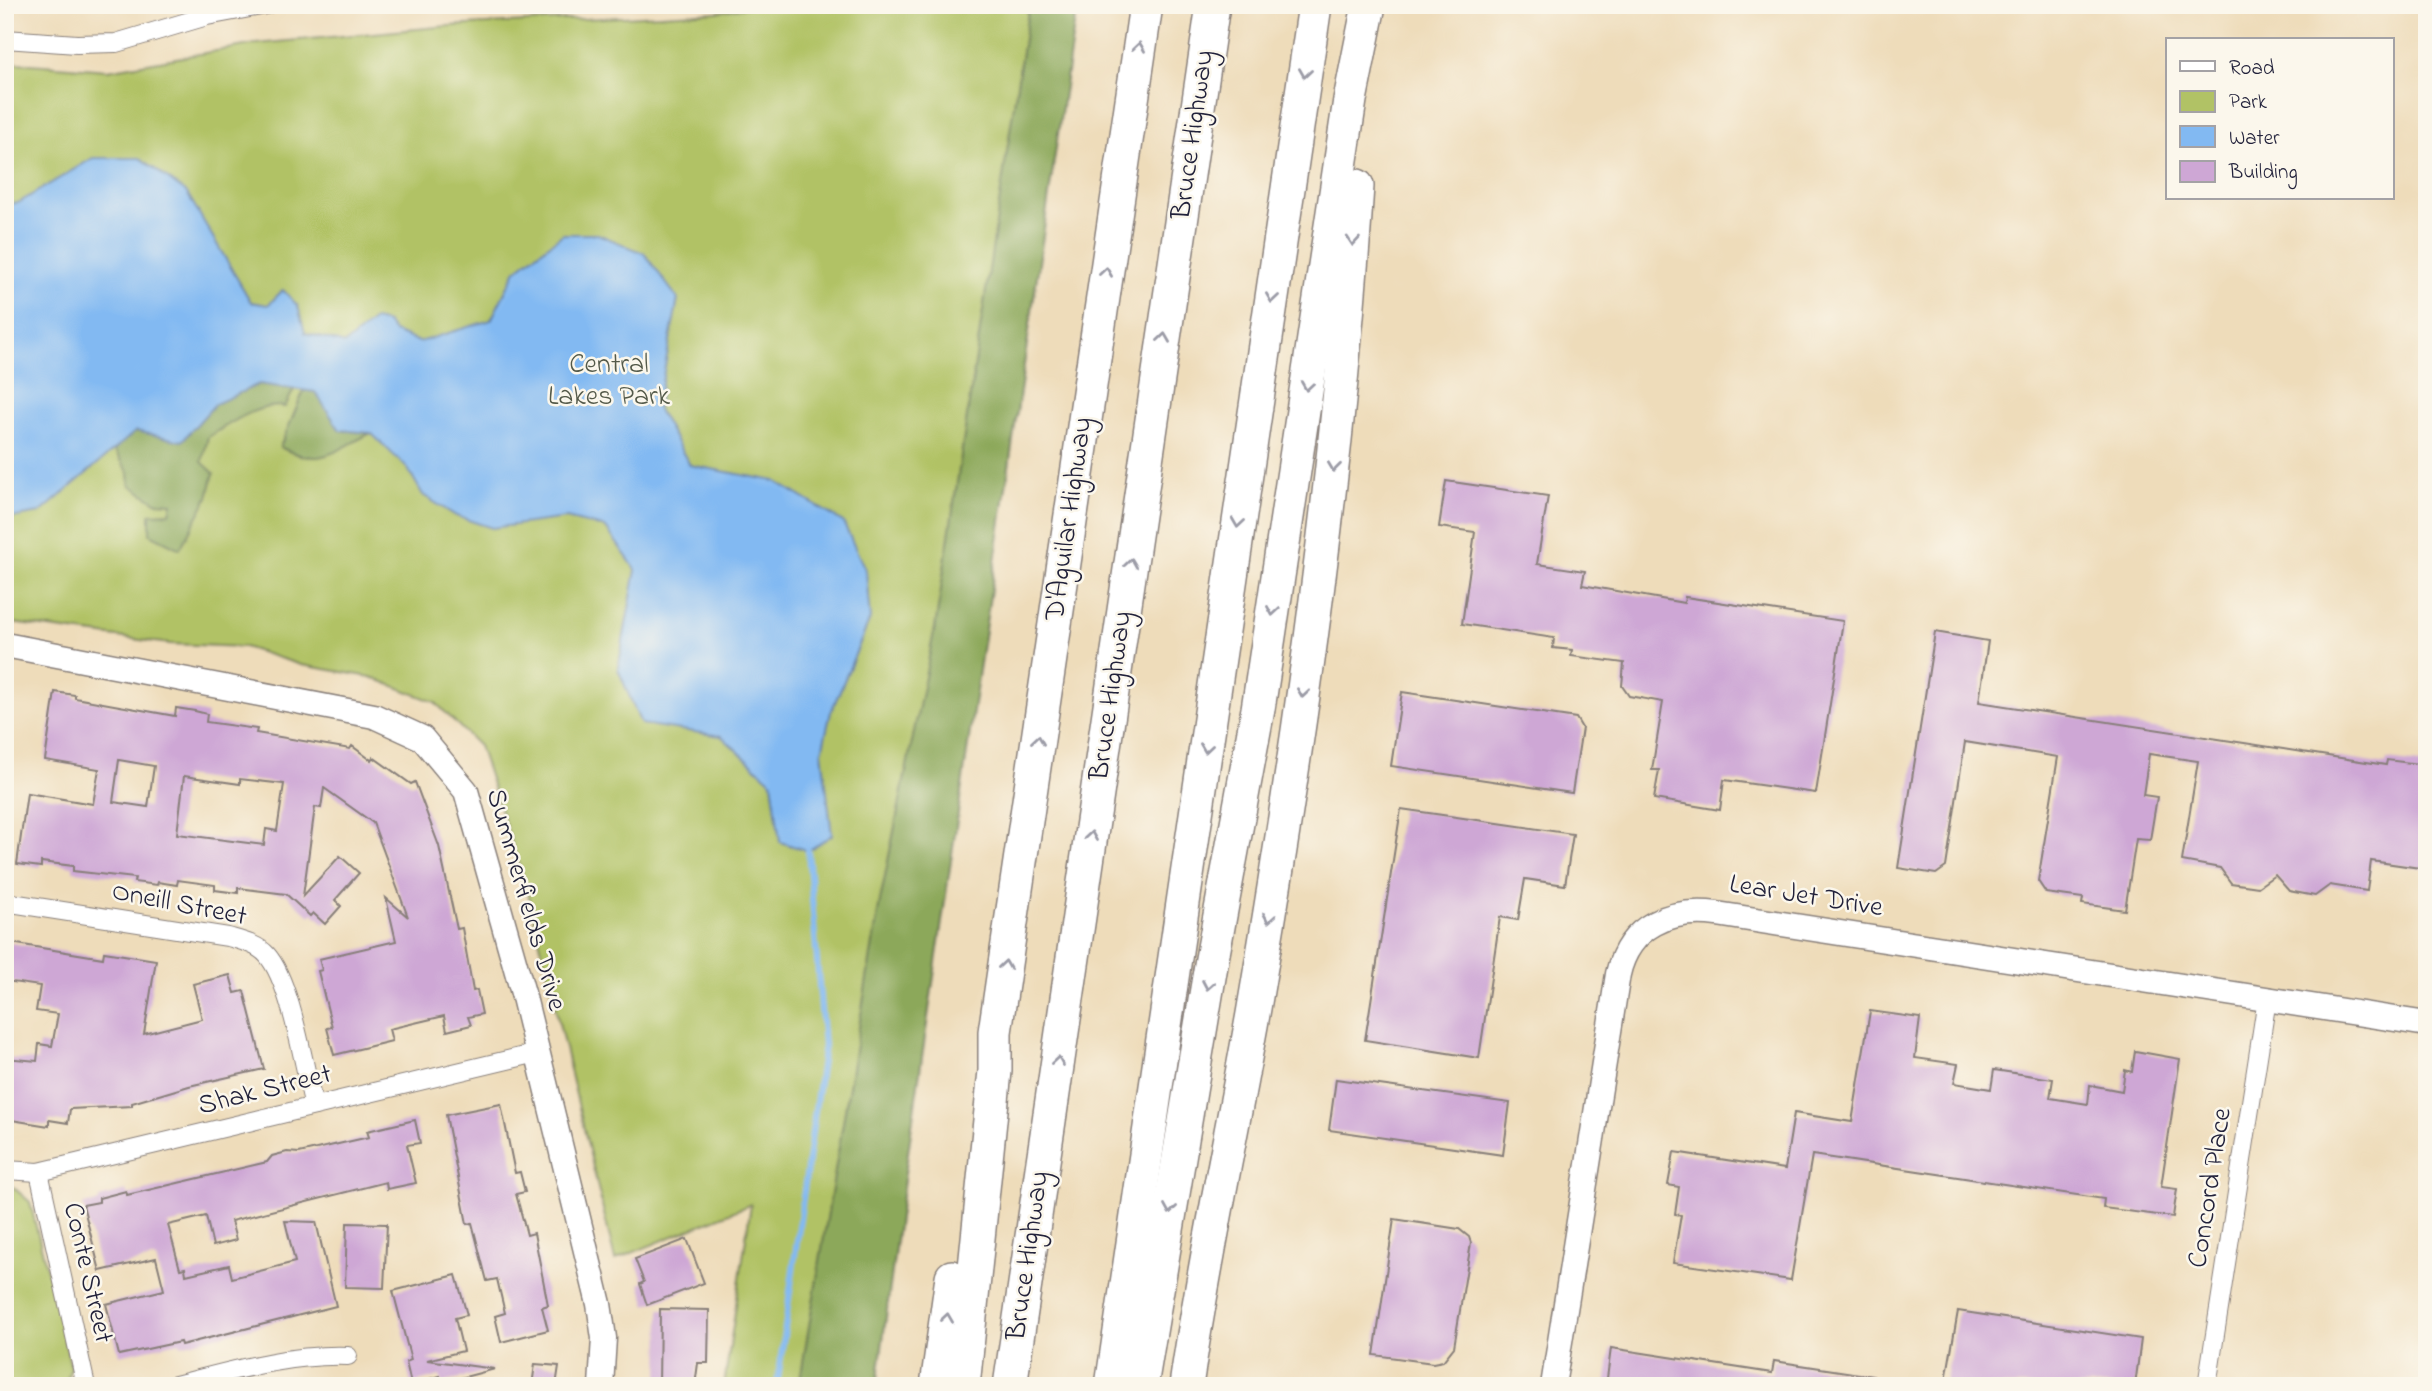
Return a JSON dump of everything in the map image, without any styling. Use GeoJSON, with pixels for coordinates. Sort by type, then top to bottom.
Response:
{"type":"FeatureCollection","features":[{"type":"Feature","properties":{"kind":"highway","name":"D'Aguilar Highway"},"geometry":{"type":"LineString","coordinates":[[995,1032],[1146,5]]}},
{"type":"Feature","properties":{"kind":"highway","name":"Bruce Highway"},"geometry":{"type":"LineString","coordinates":[[1010,1386],[1213,5]]}},
{"type":"Feature","properties":{"kind":"highway"},"geometry":{"type":"LineString","coordinates":[[1112,1386],[1315,5]]}},
{"type":"Feature","properties":{"kind":"highway"},"geometry":{"type":"LineString","coordinates":[[1141,1386],[1212,959],[1258,709],[1350,100],[1368,5]]}},
{"type":"Feature","properties":{"kind":"highway"},"geometry":{"type":"LineString","coordinates":[[1186,1386],[1201,1286],[1275,883],[1322,567],[1338,426],[1359,153],[1350,100]]}},
{"type":"Feature","properties":{"kind":"highway"},"geometry":{"type":"LineString","coordinates":[[937,1386],[982,1068],[995,1032]]}},
{"type":"Feature","properties":{"kind":"highway"},"geometry":{"type":"LineString","coordinates":[[963,1386],[995,1071],[995,1032]]}},
{"type":"Feature","properties":{"kind":"street"},"geometry":{"type":"LineString","coordinates":[[5,39],[77,44],[116,43],[207,16],[267,5]]}},
{"type":"Feature","properties":{"kind":"street","name":"Summerfields Drive"},"geometry":{"type":"LineString","coordinates":[[5,645],[374,716],[422,738],[466,791],[537,1053],[599,1304],[604,1338],[601,1386]]}},
{"type":"Feature","properties":{"kind":"street","name":"Oneill Street"},"geometry":{"type":"LineString","coordinates":[[5,902],[228,937],[252,944],[266,954],[283,985],[314,1106]]}},
{"type":"Feature","properties":{"kind":"street","name":"Lear Jet Drive"},"geometry":{"type":"LineString","coordinates":[[1553,1386],[1618,974],[1630,945],[1657,921],[1682,912],[1717,914],[2427,1024]]}},
{"type":"Feature","properties":{"kind":"street","name":"Concord Place"},"geometry":{"type":"LineString","coordinates":[[2207,1386],[2267,999]]}},
{"type":"Feature","properties":{"kind":"street","name":"Shak Street"},"geometry":{"type":"LineString","coordinates":[[5,1170],[39,1172],[537,1053]]}},
{"type":"Feature","properties":{"kind":"street","name":"Conte Street"},"geometry":{"type":"LineString","coordinates":[[39,1172],[86,1386]]}},
{"type":"Feature","properties":{"kind":"street"},"geometry":{"type":"LineString","coordinates":[[172,1386],[283,1359],[311,1355],[348,1356]]}},
{"type":"Feature","properties":{"kind":"green space","name":"Central Lakes Park"},"geometry":{"type":"Polygon","coordinates":[[[759,5],[1039,5],[820,1386],[724,1386],[751,1204],[615,1260],[528,892],[479,746],[435,702],[371,677],[301,665],[244,647],[170,644],[5,622],[5,62],[108,70],[256,44],[449,26],[717,12],[759,5]]]}},
{"type":"Feature","properties":{"kind":"green space"},"geometry":{"type":"Polygon","coordinates":[[[1029,5],[1077,5],[904,1180],[877,1386],[799,1386],[880,901],[936,622],[1029,5]]]}},
{"type":"Feature","properties":{"kind":"green space"},"geometry":{"type":"Polygon","coordinates":[[[259,384],[294,389],[285,407],[275,406],[255,411],[208,437],[202,462],[214,473],[208,497],[180,549],[150,534],[150,514],[170,513],[172,503],[156,502],[130,485],[129,473],[114,449],[136,431],[182,441],[215,404],[259,384]]]}},
{"type":"Feature","properties":{"kind":"green space"},"geometry":{"type":"Polygon","coordinates":[[[304,390],[316,392],[340,430],[371,433],[337,451],[317,457],[306,457],[280,447],[304,390]]]}},
{"type":"Feature","properties":{"kind":"green space"},"geometry":{"type":"Polygon","coordinates":[[[5,1186],[13,1187],[30,1202],[71,1367],[65,1386],[5,1386],[5,1186]]]}},
{"type":"Feature","properties":{"kind":"water"},"geometry":{"type":"Polygon","coordinates":[[[93,158],[140,158],[187,193],[251,302],[268,305],[283,290],[298,306],[305,333],[345,344],[374,320],[387,323],[394,332],[419,342],[491,320],[516,270],[563,234],[598,234],[644,253],[678,299],[657,408],[690,465],[775,481],[843,522],[866,571],[870,619],[831,712],[822,751],[832,835],[808,851],[780,842],[772,782],[721,736],[641,724],[618,669],[636,570],[606,528],[566,518],[492,528],[456,516],[423,495],[408,469],[371,433],[340,430],[315,392],[259,384],[215,404],[182,441],[136,431],[40,513],[5,519],[5,204],[18,203],[93,158]]]}},
{"type":"Feature","properties":{"kind":"building"},"geometry":{"type":"Polygon","coordinates":[[[1446,481],[1548,496],[1537,564],[1585,571],[1582,585],[1684,603],[1685,597],[1843,621],[1816,793],[1724,780],[1720,810],[1654,799],[1659,770],[1652,770],[1663,702],[1629,696],[1622,686],[1624,663],[1571,656],[1572,650],[1553,648],[1554,638],[1462,624],[1475,532],[1439,527],[1446,481]]]}},
{"type":"Feature","properties":{"kind":"building"},"geometry":{"type":"Polygon","coordinates":[[[1935,632],[1988,641],[1979,702],[2386,765],[2387,760],[2427,765],[2427,869],[2371,861],[2367,891],[2330,885],[2315,896],[2289,891],[2275,875],[2258,887],[2231,883],[2220,868],[2182,861],[2198,761],[2149,754],[2143,795],[2157,797],[2150,840],[2136,839],[2125,910],[2082,904],[2083,898],[2046,893],[2038,881],[2058,757],[1965,742],[1946,867],[1936,874],[1898,868],[1935,632]]]}},
{"type":"Feature","properties":{"kind":"building"},"geometry":{"type":"Polygon","coordinates":[[[55,692],[175,716],[176,708],[195,711],[207,714],[206,722],[257,729],[256,733],[350,749],[352,746],[371,760],[373,757],[411,784],[415,782],[439,846],[457,929],[462,928],[473,991],[477,990],[482,1014],[468,1017],[471,1025],[447,1031],[444,1016],[389,1029],[392,1041],[334,1055],[327,1028],[332,1027],[318,971],[322,970],[319,959],[396,941],[386,898],[408,917],[373,823],[324,788],[321,808],[315,807],[303,896],[340,856],[359,873],[335,900],[341,906],[325,924],[313,913],[310,916],[286,894],[238,888],[238,893],[215,890],[215,885],[178,880],[177,885],[158,882],[157,885],[134,882],[135,878],[73,871],[73,866],[41,862],[41,867],[17,864],[27,793],[93,804],[99,769],[45,760],[55,692]],[[119,760],[113,802],[148,807],[154,766],[119,760]],[[184,776],[177,834],[264,845],[266,829],[277,831],[284,784],[240,779],[240,784],[184,776]]]}},
{"type":"Feature","properties":{"kind":"building"},"geometry":{"type":"Polygon","coordinates":[[[1402,692],[1576,718],[1582,728],[1572,793],[1391,766],[1402,692]]]}},
{"type":"Feature","properties":{"kind":"building"},"geometry":{"type":"Polygon","coordinates":[[[1401,809],[1573,834],[1565,885],[1525,879],[1518,920],[1500,917],[1479,1058],[1365,1040],[1401,809]]]}},
{"type":"Feature","properties":{"kind":"building"},"geometry":{"type":"Polygon","coordinates":[[[11,943],[103,958],[104,952],[156,960],[144,1034],[202,1019],[193,984],[230,975],[235,993],[244,991],[264,1069],[189,1086],[132,1103],[132,1106],[70,1109],[68,1123],[49,1120],[49,1126],[5,1119],[5,1058],[37,1061],[39,1044],[52,1046],[58,1014],[36,1011],[40,986],[5,981],[5,945],[10,946],[11,943]]]}},
{"type":"Feature","properties":{"kind":"building"},"geometry":{"type":"Polygon","coordinates":[[[1870,1011],[1920,1018],[1915,1058],[1958,1064],[1954,1083],[1991,1089],[1994,1070],[2053,1079],[2050,1098],[2088,1104],[2090,1085],[2122,1091],[2125,1070],[2132,1072],[2135,1051],[2180,1059],[2161,1187],[2177,1189],[2173,1217],[2103,1208],[2104,1199],[1812,1155],[1791,1280],[1673,1263],[1681,1215],[1675,1214],[1679,1187],[1668,1185],[1674,1152],[1785,1169],[1794,1113],[1852,1122],[1870,1011]]]}},
{"type":"Feature","properties":{"kind":"building"},"geometry":{"type":"Polygon","coordinates":[[[1336,1079],[1510,1103],[1503,1155],[1329,1130],[1336,1079]]]}},
{"type":"Feature","properties":{"kind":"building"},"geometry":{"type":"Polygon","coordinates":[[[501,1104],[515,1173],[520,1172],[525,1192],[516,1194],[527,1235],[534,1233],[548,1305],[542,1307],[548,1330],[501,1342],[495,1316],[505,1313],[497,1279],[487,1281],[472,1223],[467,1224],[446,1115],[501,1104]]]}},
{"type":"Feature","properties":{"kind":"building"},"geometry":{"type":"Polygon","coordinates":[[[415,1120],[420,1143],[407,1145],[416,1183],[387,1189],[386,1182],[231,1221],[236,1240],[213,1246],[206,1216],[168,1225],[180,1269],[185,1268],[186,1275],[229,1265],[232,1278],[295,1262],[285,1221],[316,1222],[336,1306],[181,1345],[180,1342],[119,1355],[106,1304],[164,1290],[156,1258],[100,1271],[83,1205],[99,1202],[99,1198],[126,1191],[127,1195],[267,1162],[272,1156],[287,1152],[299,1153],[369,1137],[367,1131],[415,1120]]]}},
{"type":"Feature","properties":{"kind":"building"},"geometry":{"type":"Polygon","coordinates":[[[1394,1219],[1459,1229],[1469,1237],[1471,1243],[1454,1347],[1443,1361],[1433,1363],[1374,1355],[1394,1219]]]}},
{"type":"Feature","properties":{"kind":"building"},"geometry":{"type":"Polygon","coordinates":[[[347,1223],[387,1224],[384,1288],[345,1287],[347,1223]]]}},
{"type":"Feature","properties":{"kind":"building"},"geometry":{"type":"Polygon","coordinates":[[[687,1239],[704,1283],[647,1305],[640,1284],[644,1282],[635,1259],[687,1239]]]}},
{"type":"Feature","properties":{"kind":"building"},"geometry":{"type":"Polygon","coordinates":[[[456,1275],[467,1315],[455,1318],[463,1351],[427,1360],[495,1369],[442,1383],[440,1376],[411,1384],[406,1362],[411,1360],[393,1291],[456,1275]]]}},
{"type":"Feature","properties":{"kind":"building"},"geometry":{"type":"Polygon","coordinates":[[[660,1309],[709,1310],[708,1363],[698,1363],[695,1386],[659,1386],[660,1309]]]}},
{"type":"Feature","properties":{"kind":"building"},"geometry":{"type":"Polygon","coordinates":[[[1958,1311],[2141,1339],[2135,1386],[1945,1386],[1958,1311]]]}},
{"type":"Feature","properties":{"kind":"building"},"geometry":{"type":"Polygon","coordinates":[[[1611,1348],[1772,1373],[1774,1361],[1873,1376],[1872,1386],[1606,1386],[1611,1348]]]}},
{"type":"Feature","properties":{"kind":"building"},"geometry":{"type":"Polygon","coordinates":[[[535,1364],[559,1366],[556,1386],[532,1386],[535,1364]]]}},
{"type":"Feature","properties":{"kind":"waterway"},"geometry":{"type":"LineString","coordinates":[[777,1386],[824,1045],[808,851]]}}]}
